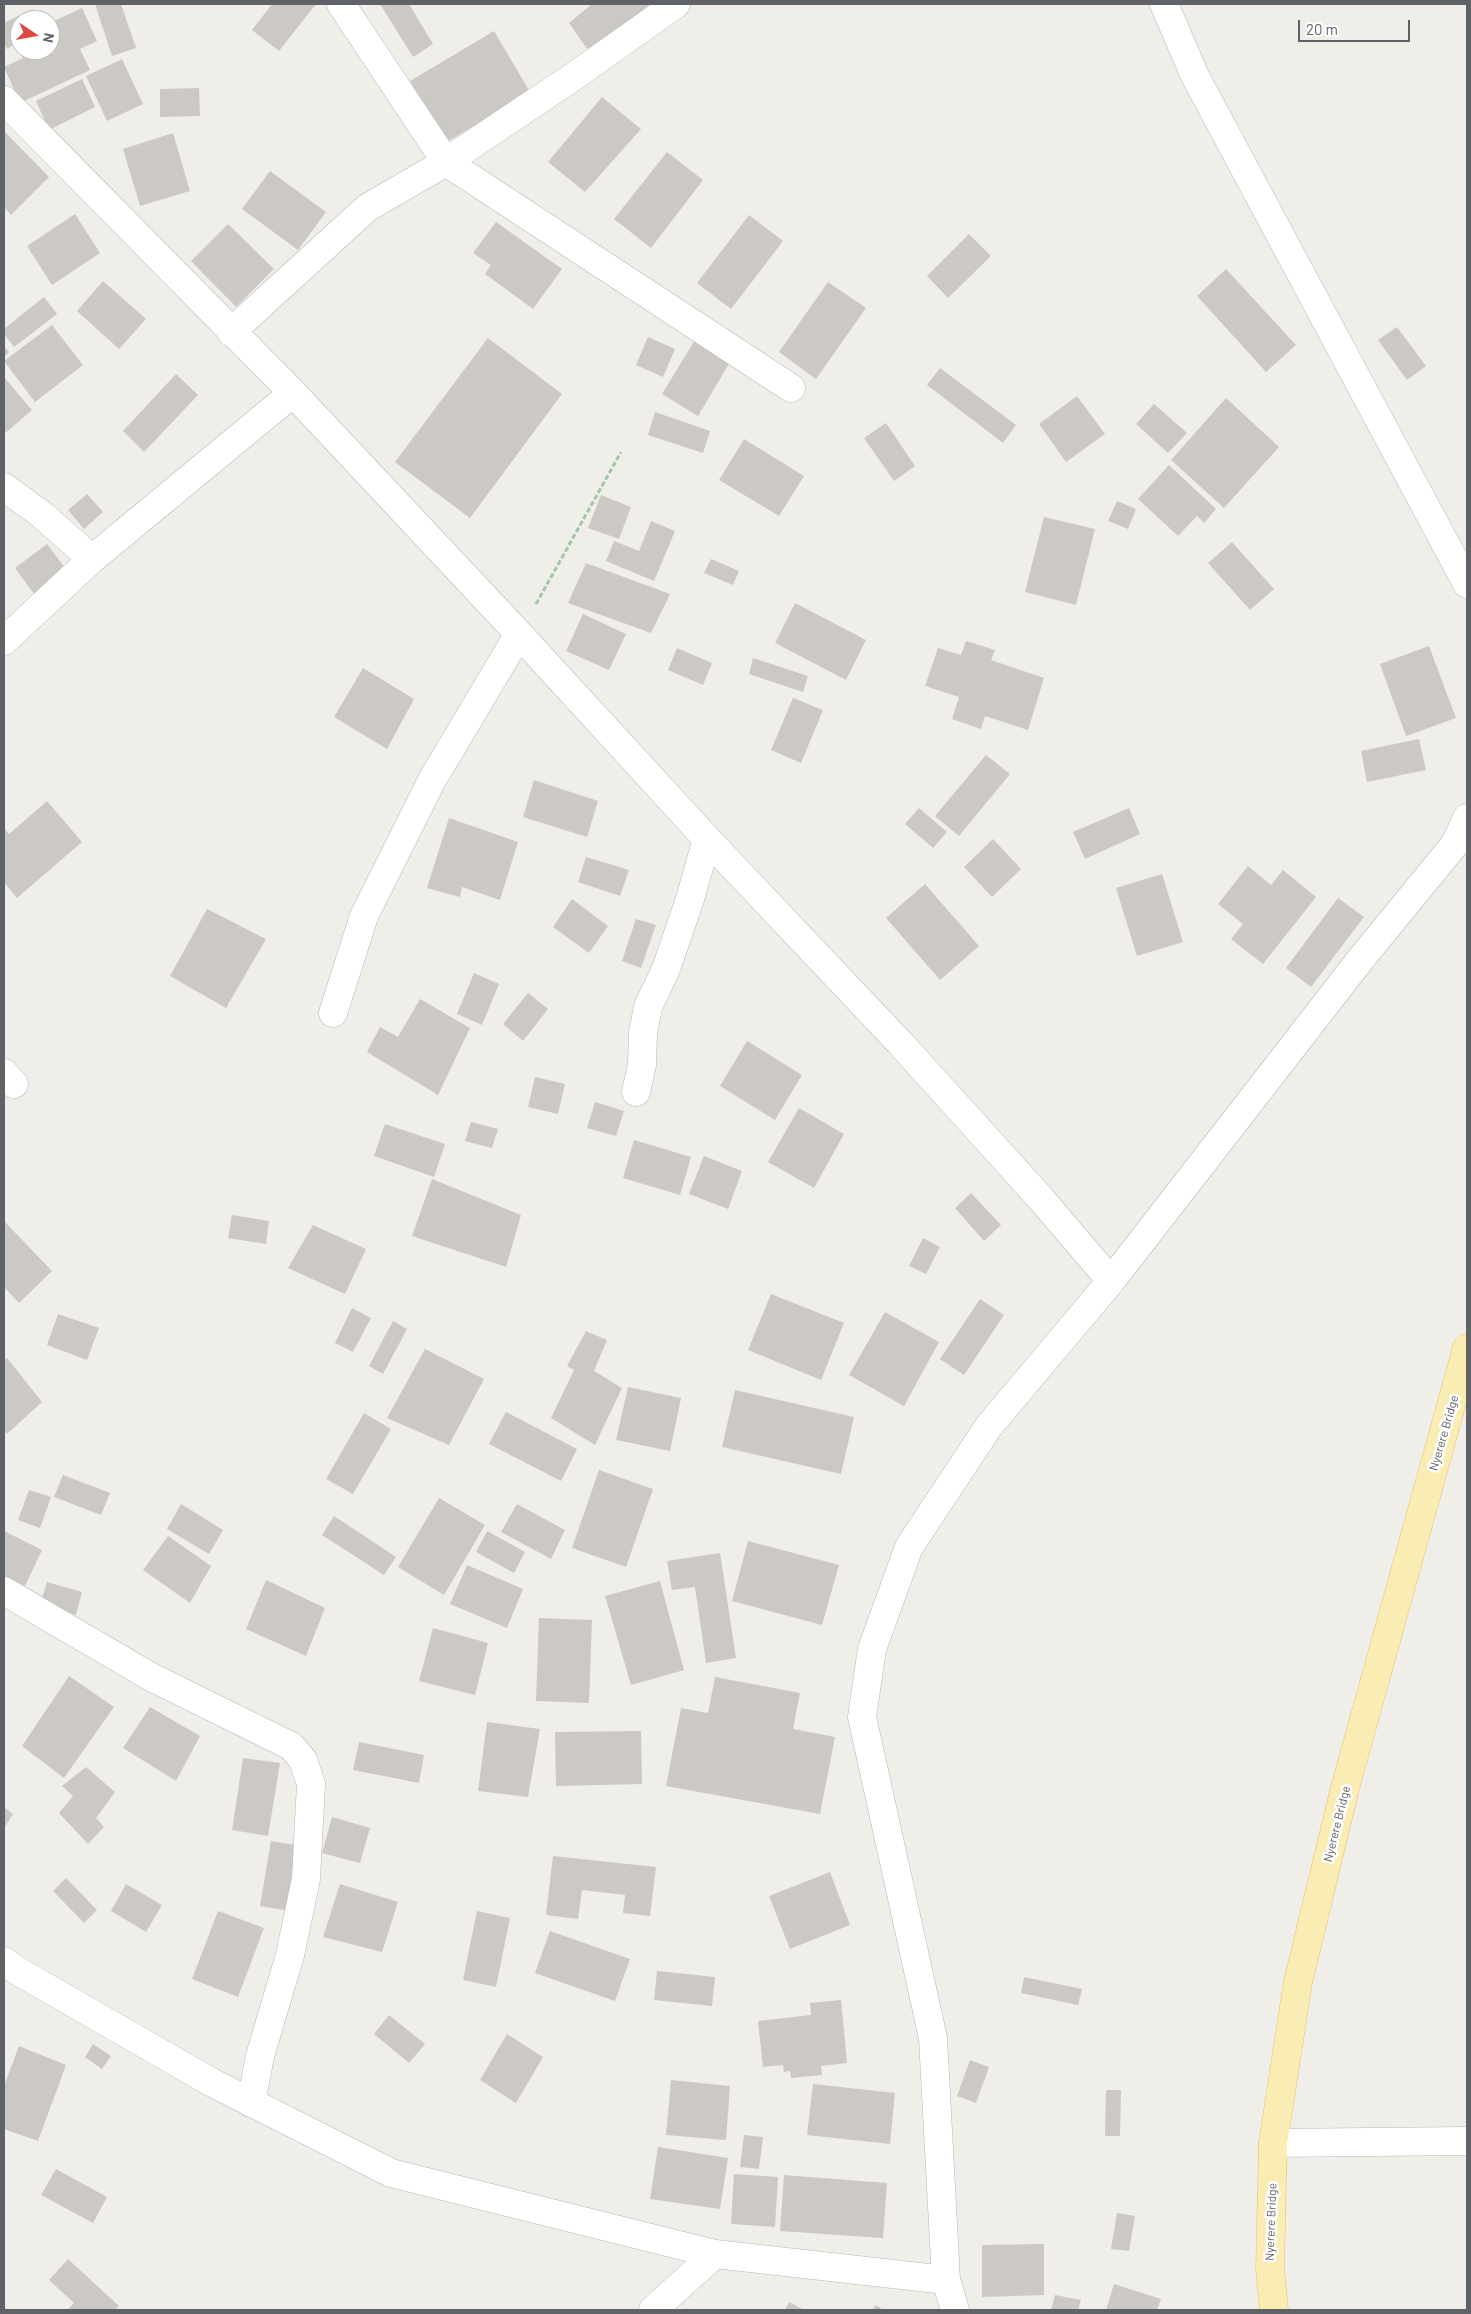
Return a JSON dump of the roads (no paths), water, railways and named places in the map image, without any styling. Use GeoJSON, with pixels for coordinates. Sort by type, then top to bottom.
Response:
{"type":"FeatureCollection","features":[{"type":"Feature","properties":{"kind":"main road","name":"Nyerere Bridge"},"geometry":{"type":"LineString","coordinates":[[1274,2310],[1270,2268],[1273,2144],[1302,1964],[1345,1788],[1467,1348]]}},
{"type":"Feature","properties":{"kind":"street"},"geometry":{"type":"LineString","coordinates":[[341,4],[446,162],[791,388]]}},
{"type":"Feature","properties":{"kind":"street"},"geometry":{"type":"LineString","coordinates":[[231,332],[368,208],[446,162],[573,78],[676,4]]}},
{"type":"Feature","properties":{"kind":"street"},"geometry":{"type":"LineString","coordinates":[[1164,4],[1195,76],[1467,584]]}},
{"type":"Feature","properties":{"kind":"street"},"geometry":{"type":"LineString","coordinates":[[4,100],[293,394],[519,634],[707,839],[901,1044],[1035,1192],[1111,1281]]}},
{"type":"Feature","properties":{"kind":"street"},"geometry":{"type":"LineString","coordinates":[[4,641],[92,559],[293,394]]}},
{"type":"Feature","properties":{"kind":"street"},"geometry":{"type":"LineString","coordinates":[[4,487],[40,514],[92,559]]}},
{"type":"Feature","properties":{"kind":"street"},"geometry":{"type":"LineString","coordinates":[[332,1013],[364,916],[432,780],[519,634]]}},
{"type":"Feature","properties":{"kind":"street"},"geometry":{"type":"LineString","coordinates":[[955,2310],[946,2280],[933,2038],[862,1717],[872,1649],[909,1547],[990,1426],[1111,1281],[1360,960],[1455,844],[1467,818]]}},
{"type":"Feature","properties":{"kind":"street"},"geometry":{"type":"LineString","coordinates":[[636,1092],[642,1065],[643,1033],[648,1007],[666,968],[707,839]]}},
{"type":"Feature","properties":{"kind":"street"},"geometry":{"type":"LineString","coordinates":[[4,1591],[151,1677],[290,1746],[304,1760],[311,1784],[306,1879],[290,1955],[260,2056],[251,2102]]}},
{"type":"Feature","properties":{"kind":"street"},"geometry":{"type":"LineString","coordinates":[[4,1961],[58,1995],[251,2102],[391,2173],[715,2254],[946,2280]]}},
{"type":"Feature","properties":{"kind":"street"},"geometry":{"type":"LineString","coordinates":[[1273,2144],[1467,2141]]}},
{"type":"Feature","properties":{"kind":"street"},"geometry":{"type":"LineString","coordinates":[[653,2310],[715,2254]]}}]}
